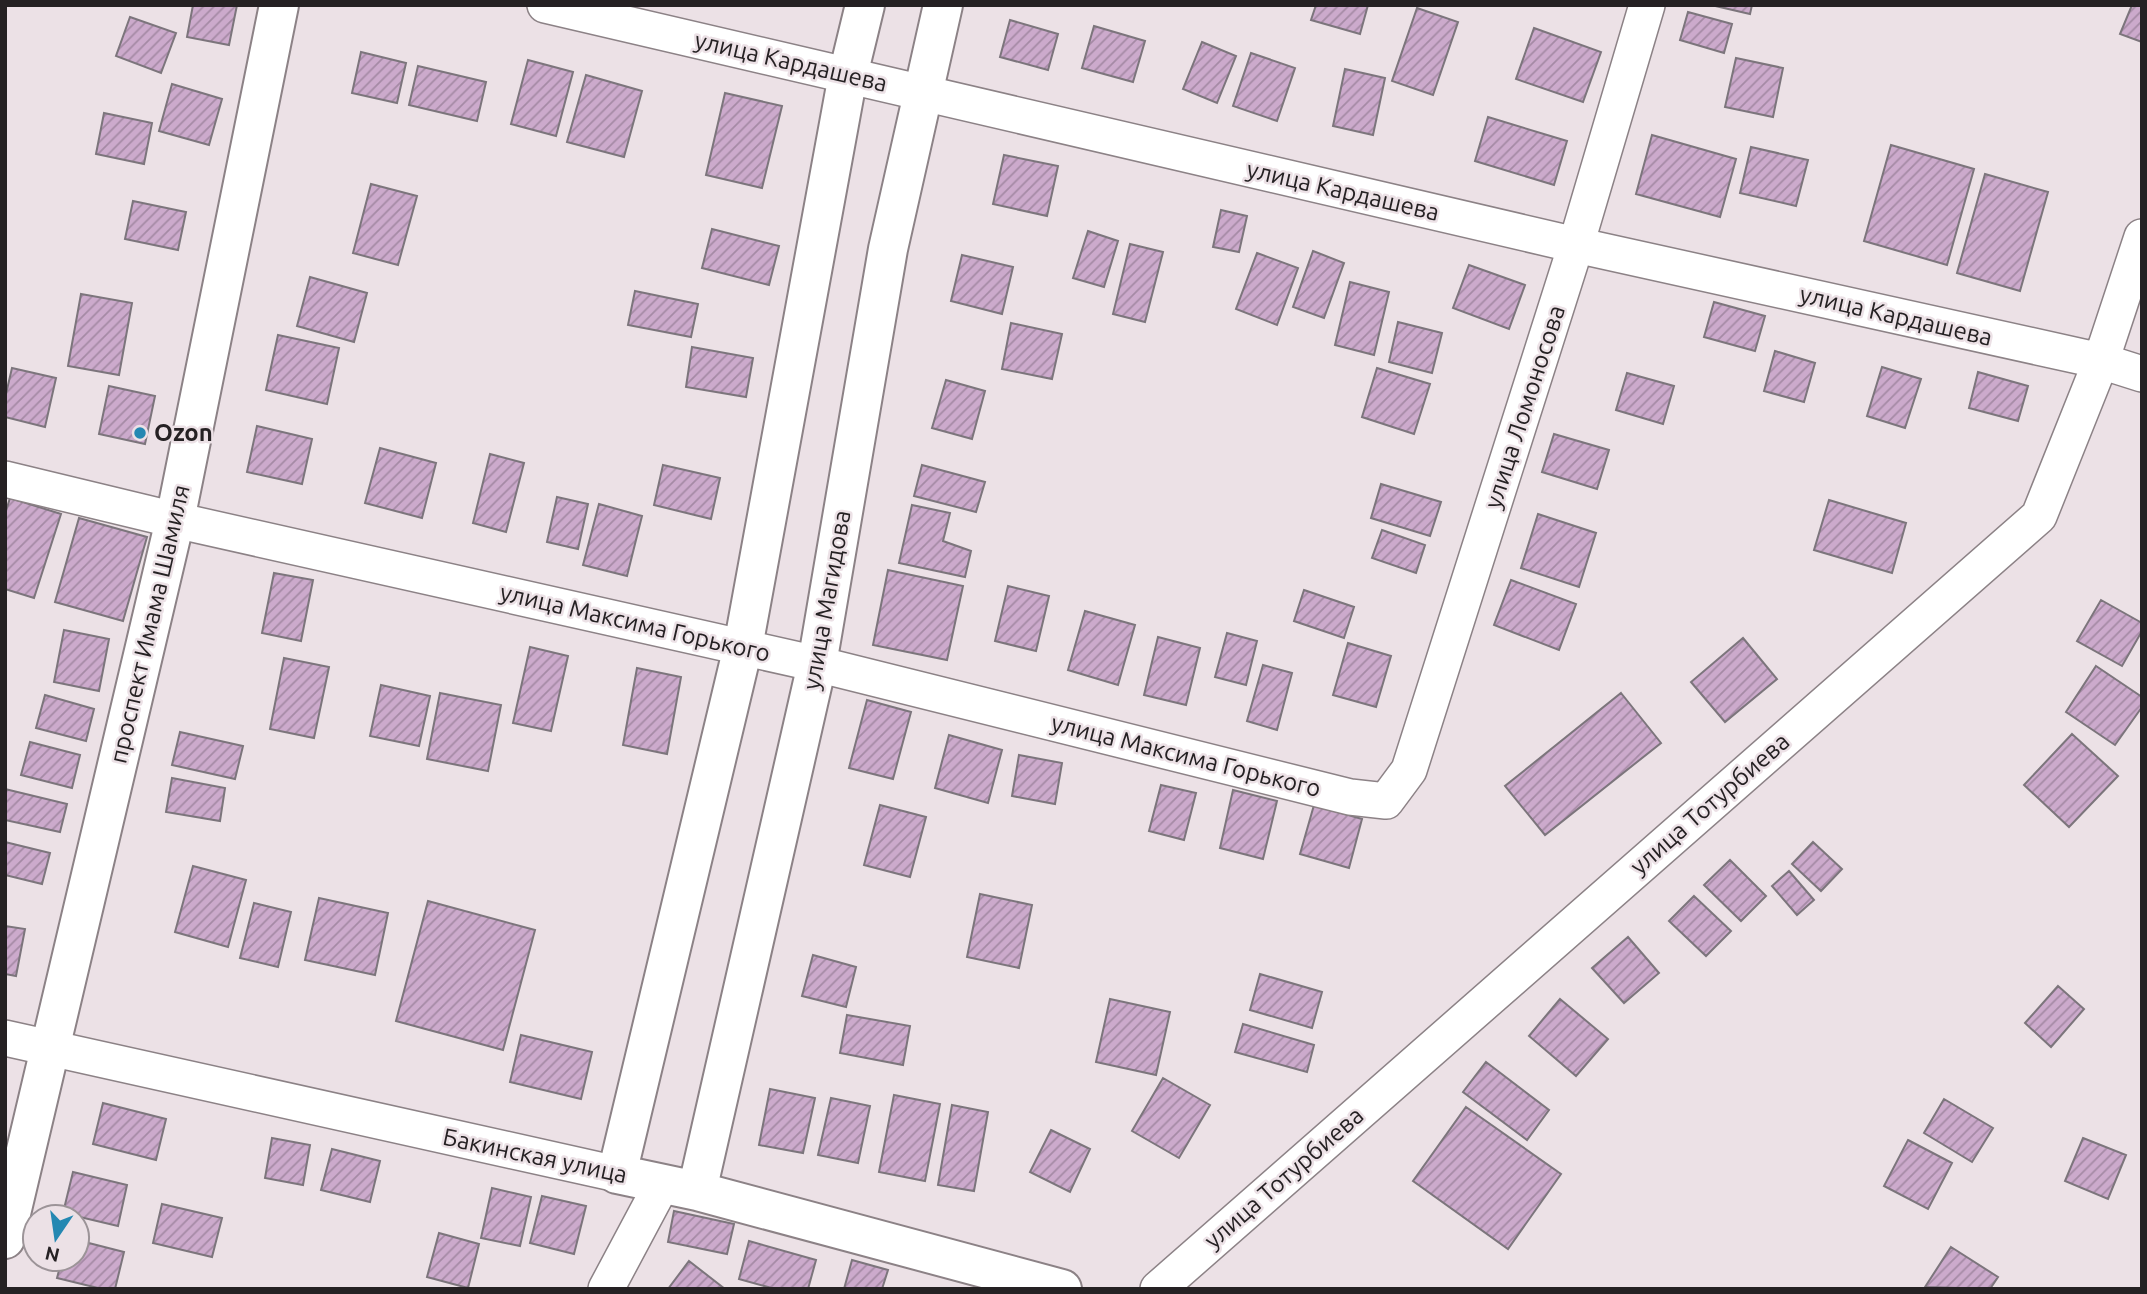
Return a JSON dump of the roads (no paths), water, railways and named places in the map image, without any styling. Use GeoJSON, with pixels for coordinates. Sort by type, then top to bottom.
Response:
{"type":"FeatureCollection","features":[{"type":"Feature","properties":{"kind":"main road","name":"проспект Имама Шамиля"},"geometry":{"type":"LineString","coordinates":[[5,1239],[175,520],[279,5]]}},
{"type":"Feature","properties":{"kind":"main road"},"geometry":{"type":"LineString","coordinates":[[617,1174],[743,647],[848,75],[865,5]]}},
{"type":"Feature","properties":{"kind":"main road","name":"улица Магидова"},"geometry":{"type":"LineString","coordinates":[[680,1188],[817,664],[888,249],[943,5]]}},
{"type":"Feature","properties":{"kind":"main road","name":"Бакинская улица"},"geometry":{"type":"LineString","coordinates":[[617,1174],[680,1188],[1062,1289]]}},
{"type":"Feature","properties":{"kind":"street","name":"улица Кардашева"},"geometry":{"type":"LineString","coordinates":[[545,5],[1576,244],[2101,361],[2142,374]]}},
{"type":"Feature","properties":{"kind":"street","name":"улица Ломоносова"},"geometry":{"type":"LineString","coordinates":[[1386,801],[1409,769],[1576,244],[1647,5]]}},
{"type":"Feature","properties":{"kind":"street","name":"улица Тотурбиева"},"geometry":{"type":"LineString","coordinates":[[1158,1289],[2039,516],[2101,361],[2142,237]]}},
{"type":"Feature","properties":{"kind":"street","name":"улица Максима Горького"},"geometry":{"type":"LineString","coordinates":[[5,480],[817,664],[1350,797],[1386,801]]}},
{"type":"Feature","properties":{"kind":"street","name":"Бакинская улица"},"geometry":{"type":"LineString","coordinates":[[5,1038],[617,1174]]}},
{"type":"Feature","properties":{"kind":"street","name":"улица Магидова"},"geometry":{"type":"LineString","coordinates":[[606,1289],[680,1188]]}},
{"type":"Feature","properties":{"kind":"place","name":"Ozon"},"geometry":{"type":"Point","coordinates":[140,433]}}]}
